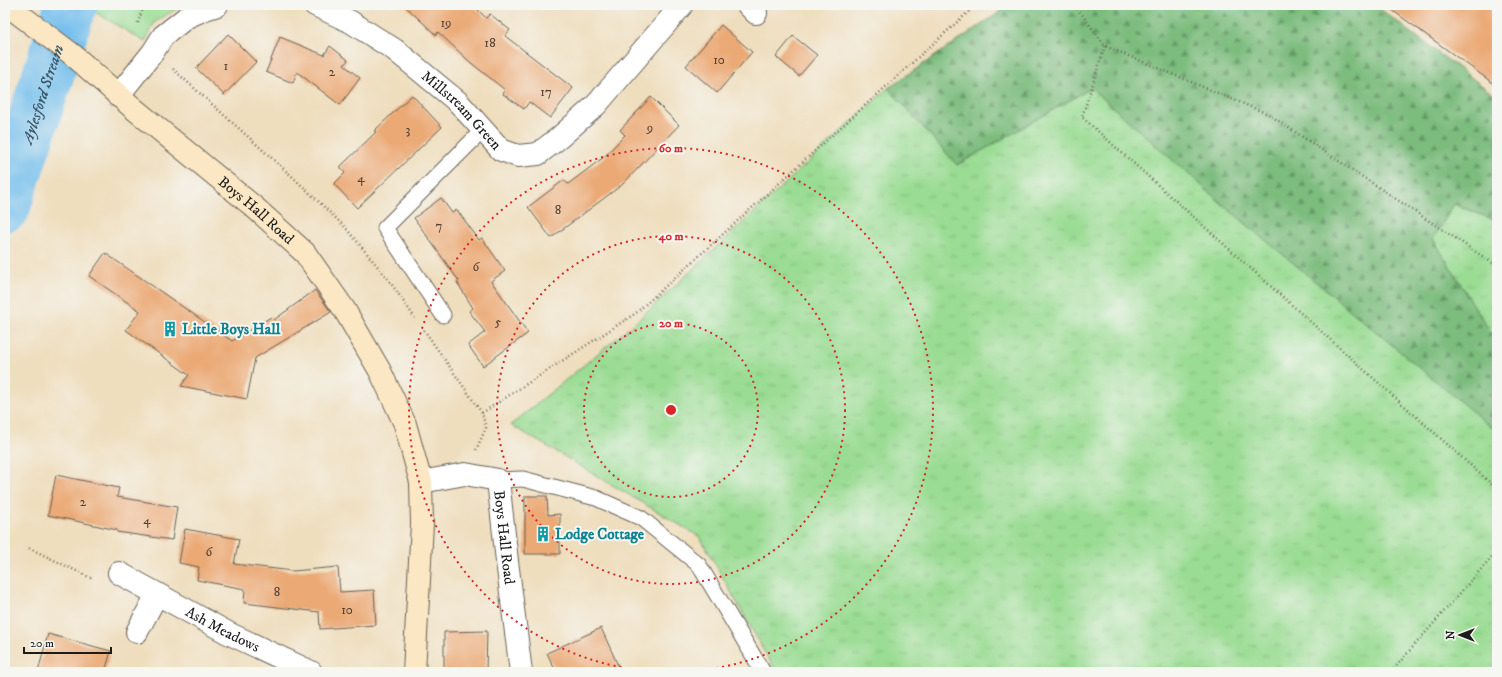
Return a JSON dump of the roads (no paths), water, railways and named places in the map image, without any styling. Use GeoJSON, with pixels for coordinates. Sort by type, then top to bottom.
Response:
{"type":"FeatureCollection","features":[{"type":"Feature","properties":{"kind":"street","name":"Boys Hall Road"},"geometry":{"type":"LineString","coordinates":[[7,5],[73,55],[118,96],[253,206],[305,254],[344,309],[380,371],[405,424],[421,482],[422,524],[414,672]]}},
{"type":"Feature","properties":{"kind":"street"},"geometry":{"type":"LineString","coordinates":[[118,96],[164,36],[174,26],[187,17],[217,5]]}},
{"type":"Feature","properties":{"kind":"street","name":"Millstream Green"},"geometry":{"type":"LineString","coordinates":[[315,5],[351,22],[395,50],[458,102],[501,150],[518,156],[538,154],[560,138],[596,105],[682,5]]}},
{"type":"Feature","properties":{"kind":"street","name":"Boys Hall Road"},"geometry":{"type":"LineString","coordinates":[[421,482],[465,474],[498,480],[506,561],[521,672]]}},
{"type":"Feature","properties":{"kind":"street","name":"Ash Meadows"},"geometry":{"type":"LineString","coordinates":[[119,573],[228,633],[311,672]]}},
{"type":"Feature","properties":{"kind":"street"},"geometry":{"type":"LineString","coordinates":[[137,632],[157,594]]}},
{"type":"Feature","properties":{"kind":"lane"},"geometry":{"type":"LineString","coordinates":[[443,315],[385,228],[483,130]]}},
{"type":"Feature","properties":{"kind":"lane"},"geometry":{"type":"LineString","coordinates":[[498,480],[523,479],[596,498],[641,518],[699,565],[763,672]]}},
{"type":"Feature","properties":{"kind":"waterway","name":"Aylesford Stream"},"geometry":{"type":"LineString","coordinates":[[5,206],[71,5]]}},
{"type":"Feature","properties":{"kind":"place","name":"Little Boys Hall"},"geometry":{"type":"Point","coordinates":[170,329]}},
{"type":"Feature","properties":{"kind":"place","name":"Lodge Cottage"},"geometry":{"type":"Point","coordinates":[543,534]}}]}
